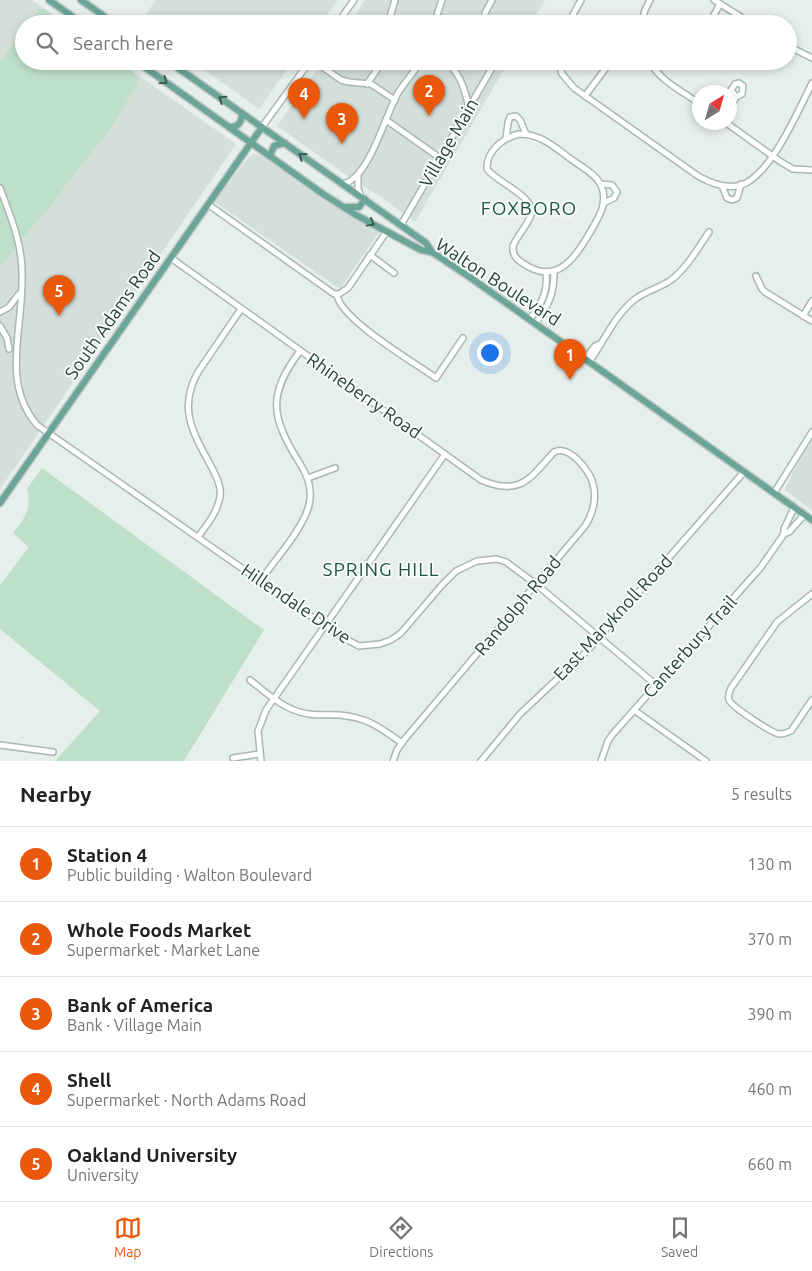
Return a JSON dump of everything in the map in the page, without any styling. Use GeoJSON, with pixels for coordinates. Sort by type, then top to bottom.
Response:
{"type":"FeatureCollection","features":[{"type":"Feature","properties":{"kind":"main road"},"geometry":{"type":"LineString","coordinates":[[49,0],[70,15]]}},
{"type":"Feature","properties":{"kind":"main road"},"geometry":{"type":"LineString","coordinates":[[81,0],[102,15]]}},
{"type":"Feature","properties":{"kind":"main road","name":"Walton Boulevard"},"geometry":{"type":"LineString","coordinates":[[149,70],[344,207],[421,250],[432,252],[533,321],[743,473],[812,520]]}},
{"type":"Feature","properties":{"kind":"main road"},"geometry":{"type":"LineString","coordinates":[[181,70],[426,243],[432,252]]}},
{"type":"Feature","properties":{"kind":"main road"},"geometry":{"type":"LineString","coordinates":[[229,127],[234,127],[240,123],[242,113]]}},
{"type":"Feature","properties":{"kind":"main road","name":"South Adams Road"},"geometry":{"type":"LineString","coordinates":[[0,503],[262,127]]}},
{"type":"Feature","properties":{"kind":"main road"},"geometry":{"type":"LineString","coordinates":[[270,156],[274,146],[279,143],[285,143]]}},
{"type":"Feature","properties":{"kind":"main road"},"geometry":{"type":"LineString","coordinates":[[344,207],[359,207],[363,198]]}},
{"type":"Feature","properties":{"kind":"main road"},"geometry":{"type":"LineString","coordinates":[[399,238],[406,235],[407,230]]}},
{"type":"Feature","properties":{"kind":"street"},"geometry":{"type":"LineString","coordinates":[[343,15],[354,0]]}},
{"type":"Feature","properties":{"kind":"street"},"geometry":{"type":"LineString","coordinates":[[391,15],[395,0]]}},
{"type":"Feature","properties":{"kind":"street"},"geometry":{"type":"LineString","coordinates":[[437,15],[442,0]]}},
{"type":"Feature","properties":{"kind":"street"},"geometry":{"type":"LineString","coordinates":[[485,15],[492,0]]}},
{"type":"Feature","properties":{"kind":"street"},"geometry":{"type":"LineString","coordinates":[[573,15],[581,0]]}},
{"type":"Feature","properties":{"kind":"street"},"geometry":{"type":"LineString","coordinates":[[644,15],[650,0]]}},
{"type":"Feature","properties":{"kind":"street"},"geometry":{"type":"LineString","coordinates":[[714,0],[738,15]]}},
{"type":"Feature","properties":{"kind":"street"},"geometry":{"type":"LineString","coordinates":[[714,15],[720,4]]}},
{"type":"Feature","properties":{"kind":"street"},"geometry":{"type":"LineString","coordinates":[[797,50],[812,58]]}},
{"type":"Feature","properties":{"kind":"street"},"geometry":{"type":"LineString","coordinates":[[262,127],[305,70]]}},
{"type":"Feature","properties":{"kind":"street"},"geometry":{"type":"LineString","coordinates":[[326,70],[345,82],[374,85],[395,100]]}},
{"type":"Feature","properties":{"kind":"street"},"geometry":{"type":"LineString","coordinates":[[367,84],[377,70]]}},
{"type":"Feature","properties":{"kind":"street"},"geometry":{"type":"LineString","coordinates":[[342,184],[350,182],[358,175],[395,100],[415,70]]}},
{"type":"Feature","properties":{"kind":"street"},"geometry":{"type":"LineString","coordinates":[[455,70],[469,108]]}},
{"type":"Feature","properties":{"kind":"street","name":"Village Main"},"geometry":{"type":"LineString","coordinates":[[401,225],[491,70]]}},
{"type":"Feature","properties":{"kind":"street"},"geometry":{"type":"LineString","coordinates":[[561,70],[569,84],[585,96],[698,176],[713,184],[722,186],[746,183],[756,175],[772,156],[787,133],[812,83]]}},
{"type":"Feature","properties":{"kind":"street"},"geometry":{"type":"LineString","coordinates":[[585,96],[605,70]]}},
{"type":"Feature","properties":{"kind":"street"},"geometry":{"type":"LineString","coordinates":[[655,70],[668,82],[692,98]]}},
{"type":"Feature","properties":{"kind":"street"},"geometry":{"type":"LineString","coordinates":[[506,138],[510,117],[516,116],[520,120],[526,134]]}},
{"type":"Feature","properties":{"kind":"street"},"geometry":{"type":"LineString","coordinates":[[386,120],[440,158]]}},
{"type":"Feature","properties":{"kind":"street"},"geometry":{"type":"LineString","coordinates":[[736,130],[793,169],[812,170]]}},
{"type":"Feature","properties":{"kind":"street"},"geometry":{"type":"LineString","coordinates":[[519,134],[531,134],[543,139],[583,167],[600,184],[604,203],[601,215],[575,258],[565,266],[546,272],[528,266],[516,258],[512,250],[530,216],[532,208],[524,198],[487,170],[486,164],[492,152],[506,138],[519,134]]}},
{"type":"Feature","properties":{"kind":"street"},"geometry":{"type":"LineString","coordinates":[[358,175],[358,188],[363,198]]}},
{"type":"Feature","properties":{"kind":"street"},"geometry":{"type":"LineString","coordinates":[[600,184],[612,185],[616,188],[617,192],[614,198],[604,203]]}},
{"type":"Feature","properties":{"kind":"street"},"geometry":{"type":"LineString","coordinates":[[722,186],[727,198],[732,200],[737,198],[741,184]]}},
{"type":"Feature","properties":{"kind":"street"},"geometry":{"type":"LineString","coordinates":[[0,188],[19,243],[22,266],[22,289],[9,355],[7,338],[0,326]]}},
{"type":"Feature","properties":{"kind":"street"},"geometry":{"type":"LineString","coordinates":[[209,205],[328,290],[337,294],[348,288],[387,231]]}},
{"type":"Feature","properties":{"kind":"street"},"geometry":{"type":"LineString","coordinates":[[587,360],[598,349],[614,324],[635,300],[670,281],[680,272],[709,232]]}},
{"type":"Feature","properties":{"kind":"street"},"geometry":{"type":"LineString","coordinates":[[370,255],[394,273]]}},
{"type":"Feature","properties":{"kind":"street","name":"Rhineberry Road"},"geometry":{"type":"LineString","coordinates":[[171,258],[481,480],[496,486],[509,486],[530,479],[558,450]]}},
{"type":"Feature","properties":{"kind":"street"},"geometry":{"type":"LineString","coordinates":[[533,321],[547,308],[552,296],[554,270]]}},
{"type":"Feature","properties":{"kind":"street"},"geometry":{"type":"LineString","coordinates":[[533,321],[546,291],[546,272]]}},
{"type":"Feature","properties":{"kind":"street"},"geometry":{"type":"LineString","coordinates":[[756,276],[765,292],[812,321]]}},
{"type":"Feature","properties":{"kind":"street"},"geometry":{"type":"LineString","coordinates":[[0,312],[11,305],[22,289]]}},
{"type":"Feature","properties":{"kind":"street"},"geometry":{"type":"LineString","coordinates":[[337,294],[338,303],[359,324],[436,378],[463,338]]}},
{"type":"Feature","properties":{"kind":"street"},"geometry":{"type":"LineString","coordinates":[[803,316],[812,302]]}},
{"type":"Feature","properties":{"kind":"street"},"geometry":{"type":"LineString","coordinates":[[198,537],[220,501],[220,492],[218,480],[193,432],[189,414],[189,397],[192,383],[198,372],[241,309]]}},
{"type":"Feature","properties":{"kind":"street"},"geometry":{"type":"LineString","coordinates":[[260,581],[304,520],[310,498],[308,478],[279,426],[276,406],[279,387],[291,363],[300,351]]}},
{"type":"Feature","properties":{"kind":"street","name":"Hillendale Drive"},"geometry":{"type":"LineString","coordinates":[[17,405],[29,418],[48,433],[340,636],[359,646],[380,644],[401,633],[456,571],[484,560],[497,559],[506,562],[536,584],[656,685]]}},
{"type":"Feature","properties":{"kind":"street"},"geometry":{"type":"LineString","coordinates":[[774,494],[812,432]]}},
{"type":"Feature","properties":{"kind":"street","name":"Randolph Road"},"geometry":{"type":"LineString","coordinates":[[393,761],[402,743],[590,519],[594,501],[593,484],[587,471],[571,454],[564,450],[558,450]]}},
{"type":"Feature","properties":{"kind":"street"},"geometry":{"type":"LineString","coordinates":[[261,761],[258,731],[261,721],[274,699],[445,454]]}},
{"type":"Feature","properties":{"kind":"street"},"geometry":{"type":"LineString","coordinates":[[308,478],[334,468]]}},
{"type":"Feature","properties":{"kind":"street","name":"East Maryknoll Road"},"geometry":{"type":"LineString","coordinates":[[481,761],[520,714],[599,638],[743,473]]}},
{"type":"Feature","properties":{"kind":"street","name":"Canterbury Trail"},"geometry":{"type":"LineString","coordinates":[[784,534],[784,529],[794,508]]}},
{"type":"Feature","properties":{"kind":"street","name":"Canterbury Trail"},"geometry":{"type":"LineString","coordinates":[[601,761],[608,741],[761,567],[784,534],[789,532],[804,515]]}},
{"type":"Feature","properties":{"kind":"street"},"geometry":{"type":"LineString","coordinates":[[812,594],[777,622],[729,692],[730,702],[740,711],[778,734],[791,731],[812,700]]}},
{"type":"Feature","properties":{"kind":"street"},"geometry":{"type":"LineString","coordinates":[[250,680],[274,699],[294,710],[302,713],[343,715],[369,721],[402,743]]}},
{"type":"Feature","properties":{"kind":"street"},"geometry":{"type":"LineString","coordinates":[[634,710],[706,761]]}},
{"type":"Feature","properties":{"kind":"street"},"geometry":{"type":"LineString","coordinates":[[0,745],[53,752]]}},
{"type":"Feature","properties":{"kind":"street"},"geometry":{"type":"LineString","coordinates":[[233,758],[259,754]]}},
{"type":"Feature","properties":{"kind":"shaded area"},"geometry":{"type":"Polygon","coordinates":[[[0,0],[32,0],[53,15],[15,15],[15,70],[131,70],[236,144],[0,489],[0,0]]]}},
{"type":"Feature","properties":{"kind":"shaded area"},"geometry":{"type":"Polygon","coordinates":[[[156,0],[338,0],[327,15],[145,15],[156,0]]]}},
{"type":"Feature","properties":{"kind":"shaded area"},"geometry":{"type":"Polygon","coordinates":[[[365,0],[545,0],[536,15],[355,15],[365,0]]]}},
{"type":"Feature","properties":{"kind":"shaded area"},"geometry":{"type":"Polygon","coordinates":[[[205,70],[287,70],[259,109],[205,70]]]}},
{"type":"Feature","properties":{"kind":"shaded area"},"geometry":{"type":"Polygon","coordinates":[[[317,70],[504,70],[415,222],[277,126],[317,70]]]}},
{"type":"Feature","properties":{"kind":"shaded area"},"geometry":{"type":"Polygon","coordinates":[[[254,154],[261,156],[301,184],[380,231],[340,289],[215,202],[247,159],[254,154]]]}},
{"type":"Feature","properties":{"kind":"shaded area"},"geometry":{"type":"Polygon","coordinates":[[[812,439],[812,510],[785,490],[794,469],[812,439]]]}},
{"type":"Feature","properties":{"kind":"green space"},"geometry":{"type":"Polygon","coordinates":[[[40,9],[51,15],[36,15],[40,9]]]}},
{"type":"Feature","properties":{"kind":"green space"},"geometry":{"type":"Polygon","coordinates":[[[15,42],[15,70],[131,70],[138,78],[136,87],[108,132],[52,205],[0,267],[0,62],[15,42]]]}},
{"type":"Feature","properties":{"kind":"green space"},"geometry":{"type":"Polygon","coordinates":[[[42,468],[264,630],[184,761],[55,761],[100,711],[0,629],[0,585],[29,547],[13,533],[21,523],[28,508],[27,489],[42,468]]]}},
{"type":"Feature","properties":{"kind":"place","name":"Whole Foods Market"},"geometry":{"type":"Point","coordinates":[429,116]}},
{"type":"Feature","properties":{"kind":"place","name":"Shell"},"geometry":{"type":"Point","coordinates":[304,119]}},
{"type":"Feature","properties":{"kind":"place","name":"Bank of America"},"geometry":{"type":"Point","coordinates":[342,144]}},
{"type":"Feature","properties":{"kind":"place","name":"Oakland University"},"geometry":{"type":"Point","coordinates":[59,316]}},
{"type":"Feature","properties":{"kind":"place","name":"Station 4"},"geometry":{"type":"Point","coordinates":[570,380]}},
{"type":"Feature","properties":{"kind":"district","name":"FOXBORO"},"geometry":{"type":"Point","coordinates":[529,208]}},
{"type":"Feature","properties":{"kind":"district","name":"SPRING HILL"},"geometry":{"type":"Point","coordinates":[381,569]}}]}
